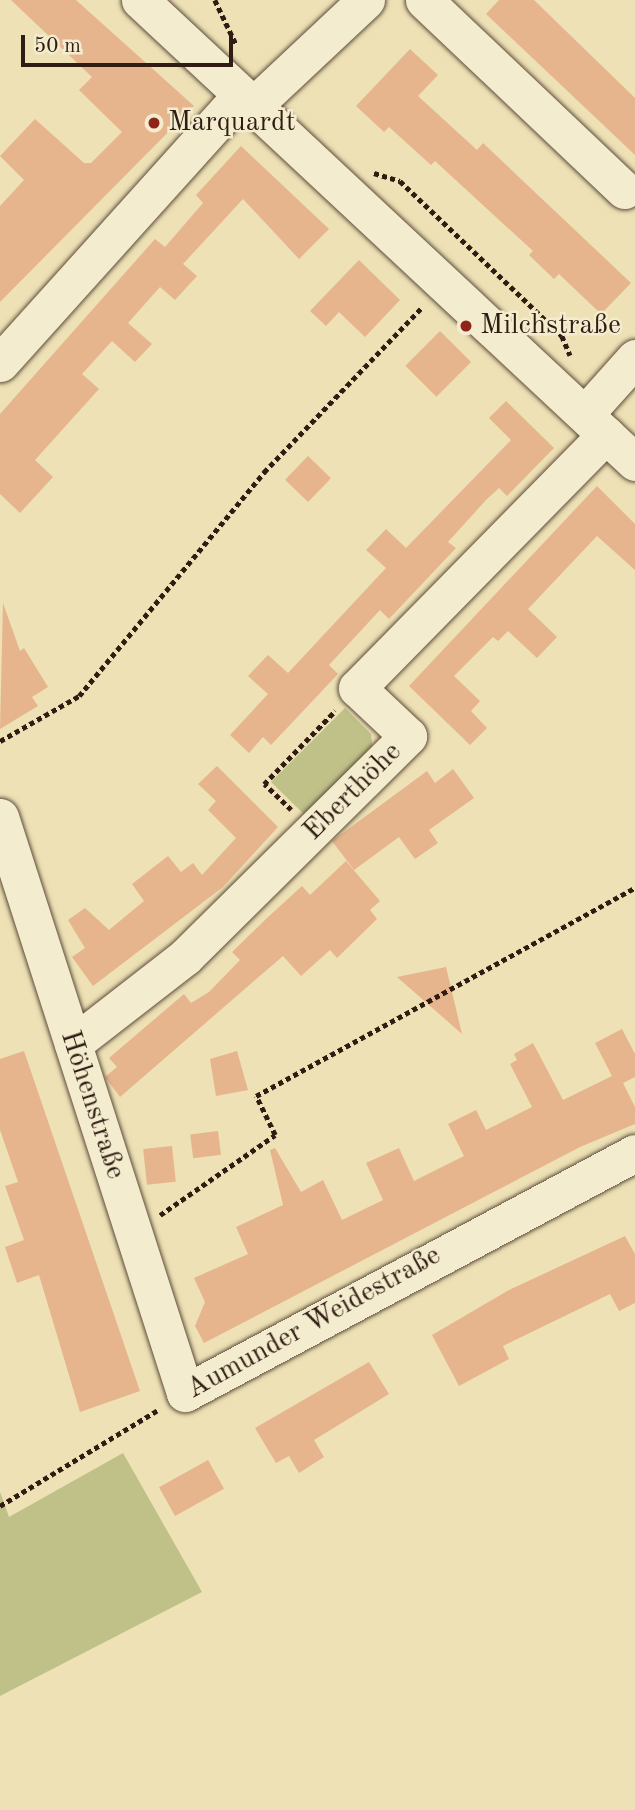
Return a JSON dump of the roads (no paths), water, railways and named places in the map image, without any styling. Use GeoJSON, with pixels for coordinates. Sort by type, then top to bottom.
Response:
{"type":"FeatureCollection","features":[{"type":"Feature","properties":{"kind":"street"},"geometry":{"type":"LineString","coordinates":[[140,0],[635,462]]}},
{"type":"Feature","properties":{"kind":"street"},"geometry":{"type":"LineString","coordinates":[[0,363],[247,101],[366,0]]}},
{"type":"Feature","properties":{"kind":"street"},"geometry":{"type":"LineString","coordinates":[[424,0],[624,190]]}},
{"type":"Feature","properties":{"kind":"street"},"geometry":{"type":"LineString","coordinates":[[596,425],[635,358]]}},
{"type":"Feature","properties":{"kind":"street","name":"Eberthöhe"},"geometry":{"type":"LineString","coordinates":[[73,1044],[185,957],[408,736],[357,688],[596,425]]}},
{"type":"Feature","properties":{"kind":"street","name":"Höhenstraße"},"geometry":{"type":"LineString","coordinates":[[0,817],[185,1393]]}},
{"type":"Feature","properties":{"kind":"street","name":"Aumunder Weidestraße"},"geometry":{"type":"LineString","coordinates":[[185,1393],[635,1153]]}},
{"type":"Feature","properties":{"kind":"place","name":"Marquardt"},"geometry":{"type":"Point","coordinates":[154,123]}},
{"type":"Feature","properties":{"kind":"place","name":"Milchstraße"},"geometry":{"type":"Point","coordinates":[466,326]}}]}
